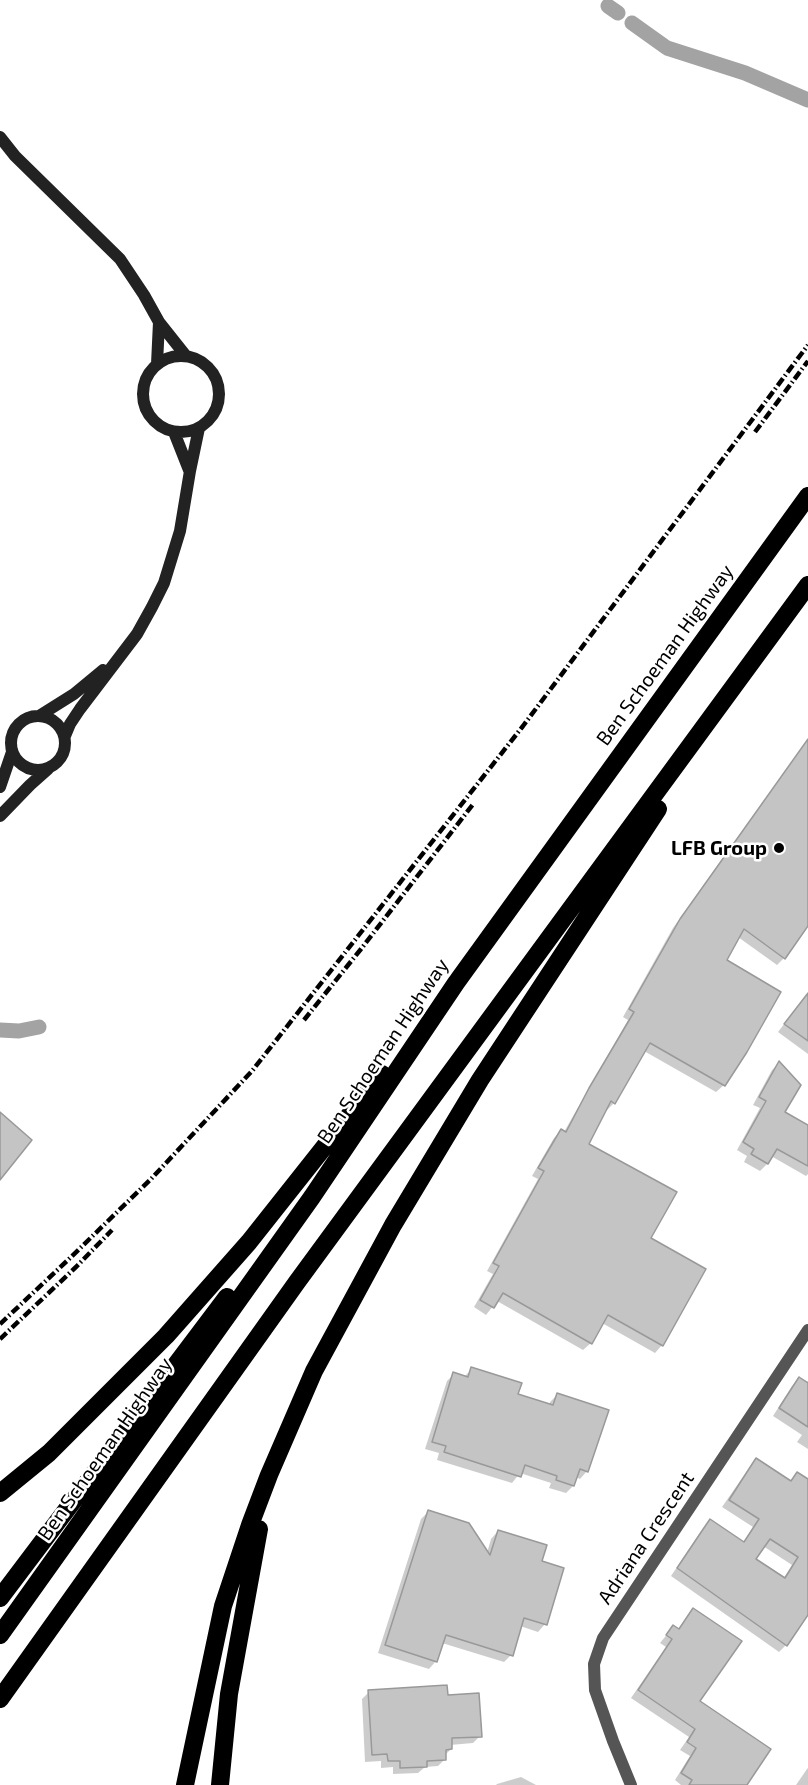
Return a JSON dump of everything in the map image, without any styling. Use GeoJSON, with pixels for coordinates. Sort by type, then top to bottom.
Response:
{"type":"FeatureCollection","features":[{"type":"Feature","properties":{"kind":"highway","name":"Ben Schoeman Highway"},"geometry":{"type":"LineString","coordinates":[[0,1635],[312,1197],[456,983],[808,496]]}},
{"type":"Feature","properties":{"kind":"highway"},"geometry":{"type":"LineString","coordinates":[[0,1699],[297,1282],[808,585]]}},
{"type":"Feature","properties":{"kind":"highway"},"geometry":{"type":"LineString","coordinates":[[185,1785],[224,1606],[269,1474],[314,1371],[393,1225],[463,1109],[642,833],[808,590]]}},
{"type":"Feature","properties":{"kind":"highway"},"geometry":{"type":"LineString","coordinates":[[0,1493],[49,1453],[174,1328],[249,1242],[456,983]]}},
{"type":"Feature","properties":{"kind":"highway"},"geometry":{"type":"LineString","coordinates":[[0,1598],[232,1289],[312,1197]]}},
{"type":"Feature","properties":{"kind":"highway"},"geometry":{"type":"LineString","coordinates":[[220,1785],[229,1694],[269,1474]]}},
{"type":"Feature","properties":{"kind":"street"},"geometry":{"type":"LineString","coordinates":[[0,137],[15,156],[120,260],[159,322],[186,356]]}},
{"type":"Feature","properties":{"kind":"street"},"geometry":{"type":"LineString","coordinates":[[0,148],[15,156]]}},
{"type":"Feature","properties":{"kind":"street"},"geometry":{"type":"LineString","coordinates":[[157,364],[159,322]]}},
{"type":"Feature","properties":{"kind":"street"},"geometry":{"type":"LineString","coordinates":[[176,356],[186,356],[206,365],[213,373],[220,396],[218,407],[207,423],[183,433],[174,432],[152,419],[143,396],[144,384],[149,373],[157,364],[176,356]]}},
{"type":"Feature","properties":{"kind":"street"},"geometry":{"type":"LineString","coordinates":[[64,736],[116,659],[137,634],[164,582],[180,531],[199,428]]}},
{"type":"Feature","properties":{"kind":"street"},"geometry":{"type":"LineString","coordinates":[[174,432],[190,471]]}},
{"type":"Feature","properties":{"kind":"street"},"geometry":{"type":"LineString","coordinates":[[39,716],[74,694],[116,659]]}},
{"type":"Feature","properties":{"kind":"street"},"geometry":{"type":"LineString","coordinates":[[0,816],[30,784],[59,762],[63,755],[65,747],[61,728],[48,718],[30,717],[16,727],[12,735],[12,752],[16,760],[31,770],[48,769]]}},
{"type":"Feature","properties":{"kind":"street"},"geometry":{"type":"LineString","coordinates":[[0,787],[12,752]]}},
{"type":"Feature","properties":{"kind":"street","name":"Adriana Crescent"},"geometry":{"type":"LineString","coordinates":[[631,1785],[595,1690],[594,1664],[603,1638],[808,1330]]}},
{"type":"Feature","properties":{"kind":"building"},"geometry":{"type":"Polygon","coordinates":[[[808,739],[808,926],[785,959],[744,929],[727,960],[781,992],[725,1086],[650,1043],[615,1104],[611,1101],[589,1144],[677,1192],[651,1238],[706,1269],[663,1346],[608,1315],[592,1344],[503,1293],[494,1308],[480,1300],[499,1266],[493,1263],[544,1171],[538,1168],[561,1129],[566,1132],[634,1012],[629,1009],[680,919],[808,739]]]}},
{"type":"Feature","properties":{"kind":"building"},"geometry":{"type":"Polygon","coordinates":[[[808,993],[808,1041],[784,1024],[808,993]]]}},
{"type":"Feature","properties":{"kind":"building"},"geometry":{"type":"Polygon","coordinates":[[[779,1061],[801,1085],[785,1112],[808,1125],[808,1166],[777,1149],[768,1164],[751,1154],[754,1149],[743,1142],[766,1101],[759,1097],[779,1061]]]}},
{"type":"Feature","properties":{"kind":"building"},"geometry":{"type":"Polygon","coordinates":[[[0,1112],[32,1140],[0,1180],[0,1112]]]}},
{"type":"Feature","properties":{"kind":"building"},"geometry":{"type":"Polygon","coordinates":[[[471,1367],[522,1383],[518,1394],[553,1405],[557,1393],[609,1410],[588,1472],[580,1469],[574,1486],[556,1480],[557,1476],[525,1465],[521,1477],[444,1452],[446,1446],[432,1442],[453,1372],[468,1377],[471,1367]]]}},
{"type":"Feature","properties":{"kind":"building"},"geometry":{"type":"Polygon","coordinates":[[[799,1377],[808,1383],[808,1427],[779,1408],[799,1377]]]}},
{"type":"Feature","properties":{"kind":"building"},"geometry":{"type":"Polygon","coordinates":[[[756,1458],[791,1481],[797,1472],[808,1479],[808,1615],[787,1646],[677,1568],[710,1519],[744,1542],[759,1519],[729,1500],[756,1458]],[[770,1539],[756,1559],[785,1578],[798,1557],[770,1539]]]}},
{"type":"Feature","properties":{"kind":"building"},"geometry":{"type":"Polygon","coordinates":[[[428,1510],[469,1523],[490,1555],[498,1530],[547,1545],[542,1561],[564,1568],[547,1625],[524,1618],[513,1656],[446,1635],[437,1662],[385,1645],[428,1510]]]}},
{"type":"Feature","properties":{"kind":"building"},"geometry":{"type":"Polygon","coordinates":[[[693,1608],[742,1641],[700,1701],[771,1749],[747,1785],[689,1785],[692,1780],[681,1773],[696,1748],[687,1742],[695,1729],[638,1690],[672,1639],[666,1635],[673,1625],[679,1629],[693,1608]]]}},
{"type":"Feature","properties":{"kind":"building"},"geometry":{"type":"Polygon","coordinates":[[[447,1685],[448,1695],[479,1693],[482,1737],[452,1738],[452,1749],[446,1750],[446,1760],[427,1761],[427,1767],[400,1768],[400,1761],[388,1761],[387,1754],[372,1755],[368,1690],[447,1685]]]}},
{"type":"Feature","properties":{"kind":"waterway"},"geometry":{"type":"LineString","coordinates":[[608,6],[618,13]]}},
{"type":"Feature","properties":{"kind":"waterway"},"geometry":{"type":"LineString","coordinates":[[632,23],[667,48],[745,73],[808,100]]}},
{"type":"Feature","properties":{"kind":"waterway"},"geometry":{"type":"LineString","coordinates":[[0,1030],[19,1031],[39,1027]]}},
{"type":"Feature","properties":{"kind":"railway"},"geometry":{"type":"LineString","coordinates":[[0,1324],[151,1179],[252,1071],[523,726],[808,345]]}},
{"type":"Feature","properties":{"kind":"railway"},"geometry":{"type":"LineString","coordinates":[[755,432],[808,361]]}},
{"type":"Feature","properties":{"kind":"railway"},"geometry":{"type":"LineString","coordinates":[[304,1020],[474,803]]}},
{"type":"Feature","properties":{"kind":"railway"},"geometry":{"type":"LineString","coordinates":[[0,1339],[112,1230]]}},
{"type":"Feature","properties":{"kind":"place","name":"LFB Group"},"geometry":{"type":"Point","coordinates":[779,848]}}]}
